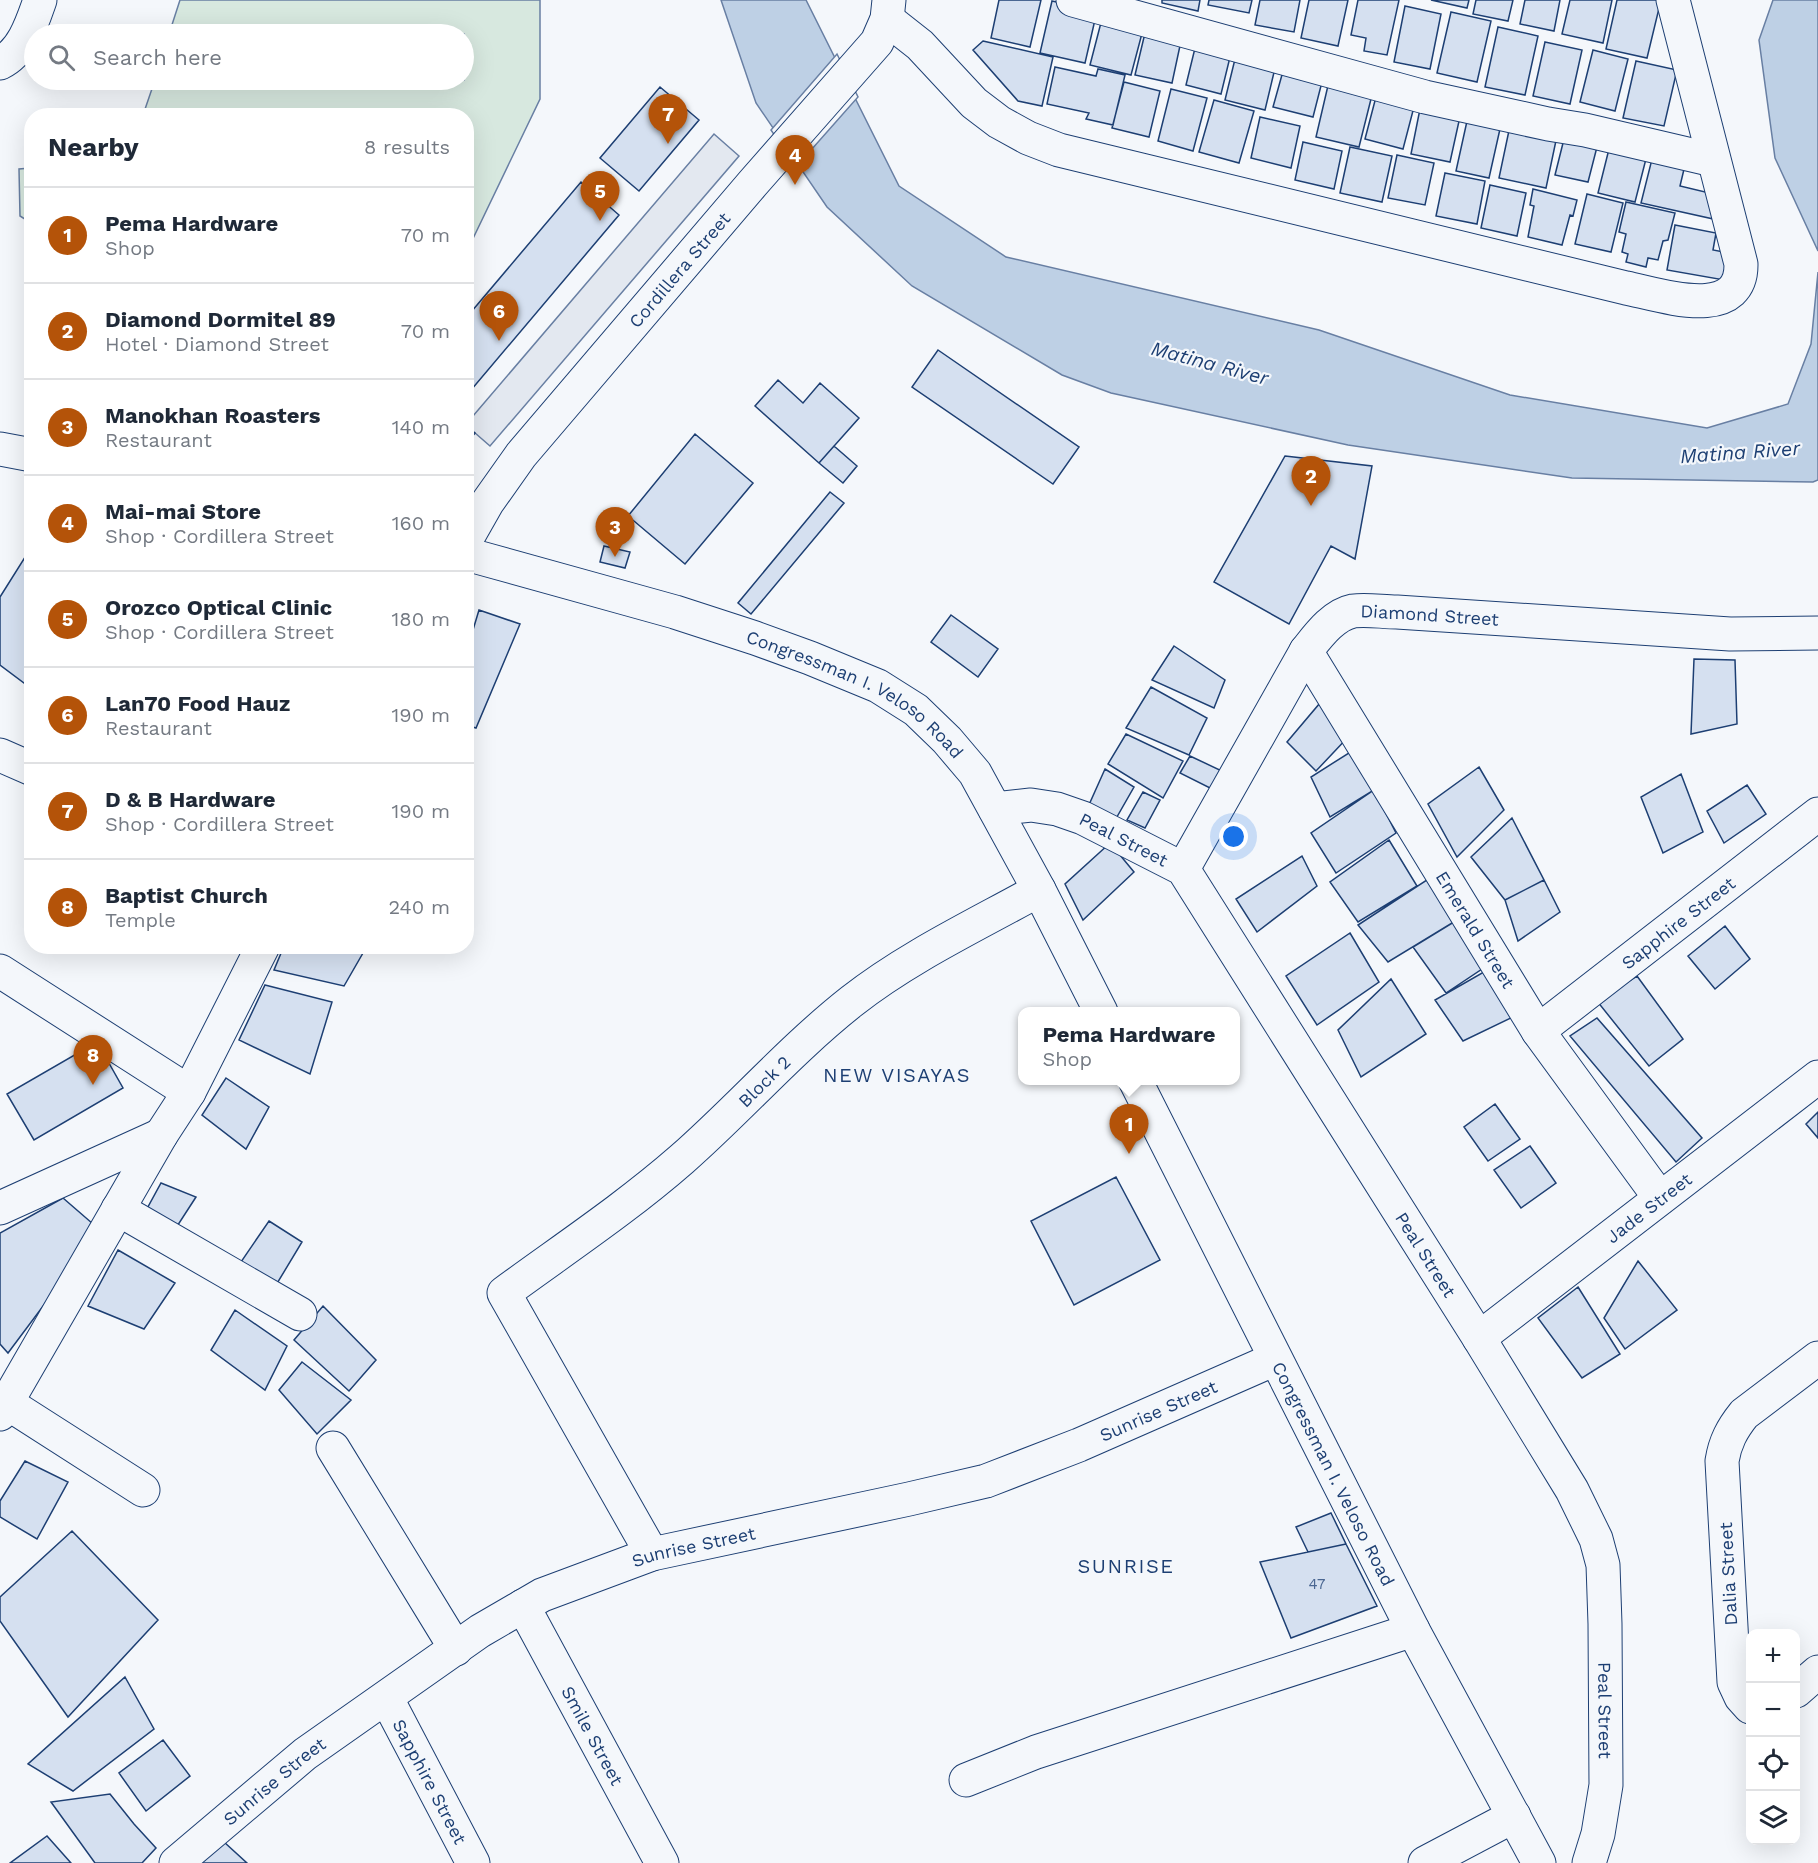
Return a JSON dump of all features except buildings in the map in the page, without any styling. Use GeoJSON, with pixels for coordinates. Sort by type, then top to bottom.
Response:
{"type":"FeatureCollection","features":[{"type":"Feature","properties":{"kind":"street"},"geometry":{"type":"LineString","coordinates":[[30,24],[40,0]]}},
{"type":"Feature","properties":{"kind":"street"},"geometry":{"type":"LineString","coordinates":[[1073,0],[1425,97],[1585,130],[1713,160]]}},
{"type":"Feature","properties":{"kind":"street"},"geometry":{"type":"LineString","coordinates":[[888,9],[968,97],[991,116],[1028,138],[1059,150],[1626,288],[1685,300],[1718,300],[1729,296],[1737,288],[1741,277],[1741,264],[1673,0]]}},
{"type":"Feature","properties":{"kind":"street","name":"Cordillera Street"},"geometry":{"type":"LineString","coordinates":[[474,526],[487,503],[521,455],[877,42],[888,9]]}},
{"type":"Feature","properties":{"kind":"street"},"geometry":{"type":"LineString","coordinates":[[4,61],[24,40]]}},
{"type":"Feature","properties":{"kind":"street"},"geometry":{"type":"LineString","coordinates":[[0,449],[24,454]]}},
{"type":"Feature","properties":{"kind":"street","name":"Congressman I. Veloso Road"},"geometry":{"type":"LineString","coordinates":[[474,556],[685,615],[810,658],[878,686],[916,710],[947,740],[975,773],[1099,1007]]}},
{"type":"Feature","properties":{"kind":"street","name":"Diamond Street"},"geometry":{"type":"LineString","coordinates":[[1183,869],[1305,651],[1327,626],[1353,611],[1730,634],[1818,633]]}},
{"type":"Feature","properties":{"kind":"street","name":"Emerald Street"},"geometry":{"type":"LineString","coordinates":[[1305,651],[1538,1031],[1660,1198]]}},
{"type":"Feature","properties":{"kind":"street"},"geometry":{"type":"LineString","coordinates":[[0,754],[24,765]]}},
{"type":"Feature","properties":{"kind":"street","name":"Peal Street"},"geometry":{"type":"LineString","coordinates":[[995,809],[1031,805],[1058,809],[1083,818],[1183,869],[1479,1338],[1572,1490],[1596,1539],[1603,1565],[1606,1785],[1598,1834],[1589,1863]]}},
{"type":"Feature","properties":{"kind":"street","name":"Sapphire Street"},"geometry":{"type":"LineString","coordinates":[[1538,1031],[1818,814]]}},
{"type":"Feature","properties":{"kind":"street","name":"Block 2"},"geometry":{"type":"LineString","coordinates":[[652,1554],[504,1293],[641,1193],[682,1159],[799,1047],[852,1001],[918,957],[1039,890]]}},
{"type":"Feature","properties":{"kind":"street"},"geometry":{"type":"LineString","coordinates":[[143,1490],[4,1408],[161,1135],[189,1092],[258,954]]}},
{"type":"Feature","properties":{"kind":"street"},"geometry":{"type":"LineString","coordinates":[[0,971],[189,1092]]}},
{"type":"Feature","properties":{"kind":"street","name":"Jade Street"},"geometry":{"type":"LineString","coordinates":[[1479,1338],[1818,1077]]}},
{"type":"Feature","properties":{"kind":"street","name":"Congressman I. Veloso Road"},"geometry":{"type":"LineString","coordinates":[[1138,1085],[1413,1630],[1539,1863]]}},
{"type":"Feature","properties":{"kind":"street"},"geometry":{"type":"LineString","coordinates":[[0,1208],[161,1135]]}},
{"type":"Feature","properties":{"kind":"street"},"geometry":{"type":"LineString","coordinates":[[118,1209],[300,1314]]}},
{"type":"Feature","properties":{"kind":"street","name":"Dalia Street"},"geometry":{"type":"LineString","coordinates":[[1746,1703],[1734,1682],[1732,1663],[1722,1461],[1728,1436],[1744,1414],[1818,1358]]}},
{"type":"Feature","properties":{"kind":"street","name":"Sunrise Street"},"geometry":{"type":"LineString","coordinates":[[176,1863],[305,1754],[456,1649],[542,1595],[652,1554],[986,1481],[1079,1445],[1275,1359]]}},
{"type":"Feature","properties":{"kind":"street"},"geometry":{"type":"LineString","coordinates":[[333,1448],[456,1649]]}},
{"type":"Feature","properties":{"kind":"street","name":"Smile Street"},"geometry":{"type":"LineString","coordinates":[[523,1606],[662,1863]]}},
{"type":"Feature","properties":{"kind":"street"},"geometry":{"type":"LineString","coordinates":[[966,1780],[1036,1752],[1413,1630]]}},
{"type":"Feature","properties":{"kind":"street"},"geometry":{"type":"LineString","coordinates":[[1800,1687],[1818,1672]]}},
{"type":"Feature","properties":{"kind":"street","name":"Sapphire Street"},"geometry":{"type":"LineString","coordinates":[[387,1699],[473,1863]]}},
{"type":"Feature","properties":{"kind":"street"},"geometry":{"type":"LineString","coordinates":[[1425,1863],[1514,1816]]}},
{"type":"Feature","properties":{"kind":"shaded area"},"geometry":{"type":"Polygon","coordinates":[[[180,0],[540,0],[540,99],[474,236],[474,108],[145,108],[152,90],[474,90],[474,24],[172,24],[180,0]]]}},
{"type":"Feature","properties":{"kind":"shaded area"},"geometry":{"type":"Polygon","coordinates":[[[714,134],[739,156],[490,446],[474,432],[474,415],[714,134]]]}},
{"type":"Feature","properties":{"kind":"shaded area"},"geometry":{"type":"Polygon","coordinates":[[[19,169],[24,169],[24,219],[20,216],[19,169]]]}},
{"type":"Feature","properties":{"kind":"water","name":"Matina River"},"geometry":{"type":"Polygon","coordinates":[[[721,0],[806,0],[899,186],[1006,257],[1319,330],[1510,395],[1707,428],[1788,404],[1811,344],[1818,272],[1818,480],[1813,482],[1572,478],[1348,445],[1111,393],[1062,375],[912,286],[827,207],[756,103],[721,0]]]}},
{"type":"Feature","properties":{"kind":"water"},"geometry":{"type":"Polygon","coordinates":[[[1773,0],[1818,0],[1818,251],[1775,158],[1759,40],[1773,0]]]}},
{"type":"Feature","properties":{"kind":"pier"},"geometry":{"type":"Polygon","coordinates":[[[837,54],[858,97],[796,167],[771,130],[837,54]]]}},
{"type":"Feature","properties":{"kind":"place","name":"D & B Hardware"},"geometry":{"type":"Point","coordinates":[668,144]}},
{"type":"Feature","properties":{"kind":"place","name":"Mai-mai Store"},"geometry":{"type":"Point","coordinates":[795,185]}},
{"type":"Feature","properties":{"kind":"place","name":"Orozco Optical Clinic"},"geometry":{"type":"Point","coordinates":[600,221]}},
{"type":"Feature","properties":{"kind":"place","name":"Lan70 Food Hauz"},"geometry":{"type":"Point","coordinates":[499,341]}},
{"type":"Feature","properties":{"kind":"place","name":"Diamond Dormitel 89"},"geometry":{"type":"Point","coordinates":[1311,506]}},
{"type":"Feature","properties":{"kind":"place","name":"Manokhan Roasters"},"geometry":{"type":"Point","coordinates":[615,557]}},
{"type":"Feature","properties":{"kind":"place","name":"Baptist Church"},"geometry":{"type":"Point","coordinates":[93,1085]}},
{"type":"Feature","properties":{"kind":"place","name":"Pema Hardware"},"geometry":{"type":"Point","coordinates":[1129,1154]}},
{"type":"Feature","properties":{"kind":"district","name":"NEW VISAYAS"},"geometry":{"type":"Point","coordinates":[897,1075]}},
{"type":"Feature","properties":{"kind":"district","name":"SUNRISE"},"geometry":{"type":"Point","coordinates":[1126,1566]}}]}
